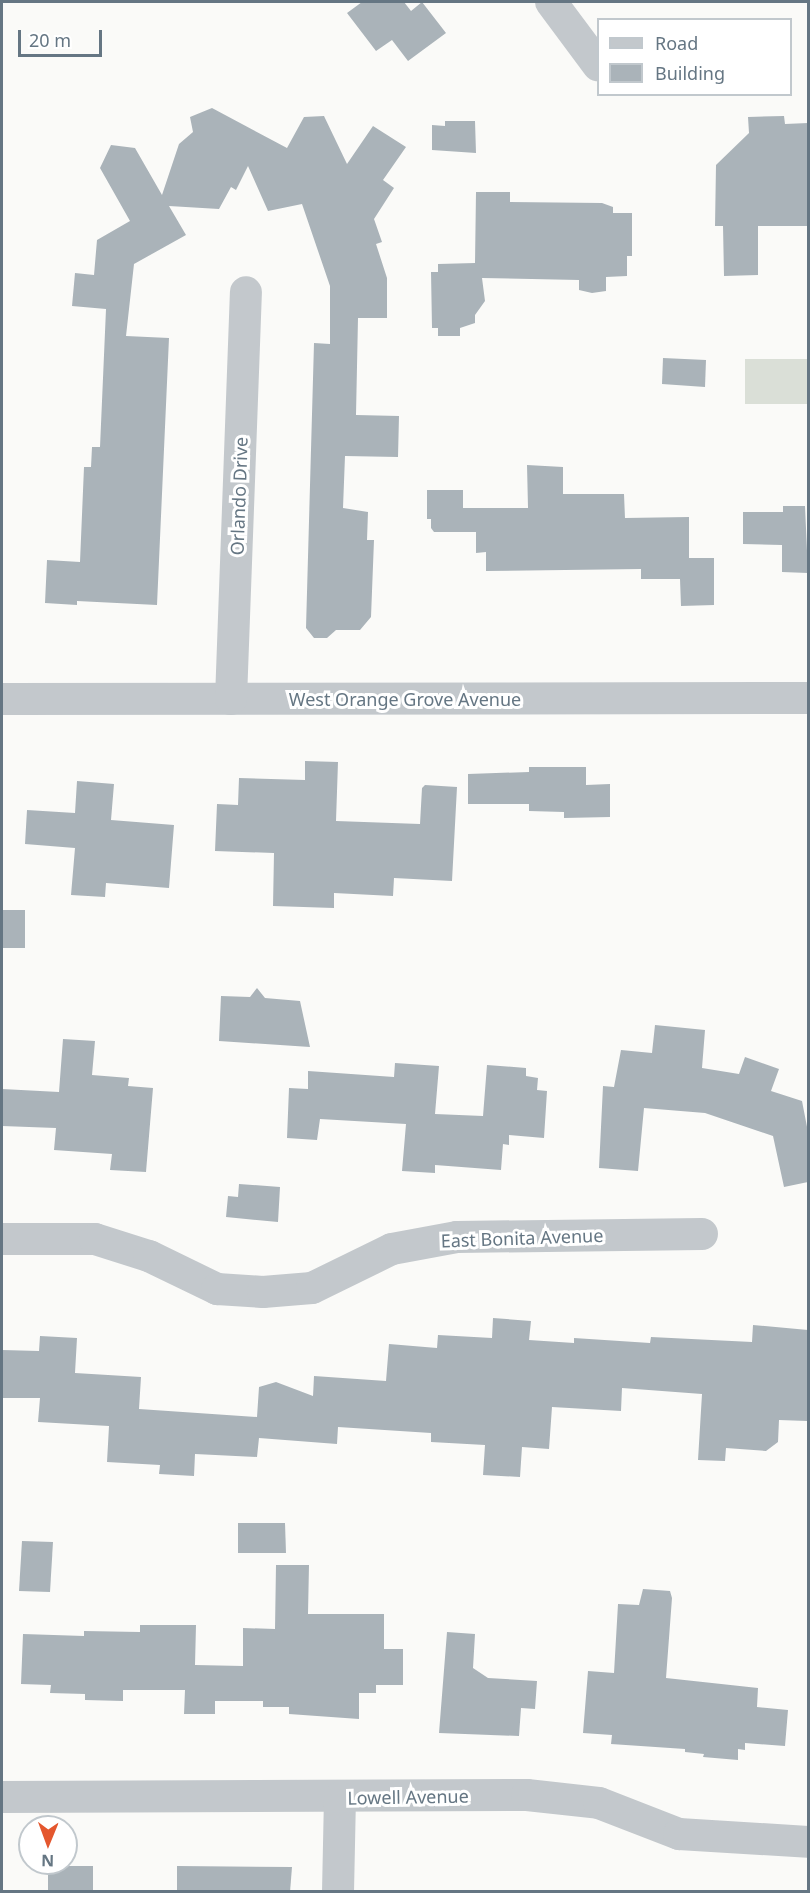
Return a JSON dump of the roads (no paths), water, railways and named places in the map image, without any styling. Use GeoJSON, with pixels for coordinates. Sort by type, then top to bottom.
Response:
{"type":"FeatureCollection","features":[{"type":"Feature","properties":{"kind":"street"},"geometry":{"type":"LineString","coordinates":[[551,2],[597,64]]}},
{"type":"Feature","properties":{"kind":"street","name":"Orlando Drive"},"geometry":{"type":"LineString","coordinates":[[231,699],[246,292]]}},
{"type":"Feature","properties":{"kind":"street","name":"West Orange Grove Avenue"},"geometry":{"type":"LineString","coordinates":[[2,699],[808,698]]}},
{"type":"Feature","properties":{"kind":"street","name":"East Bonita Avenue"},"geometry":{"type":"LineString","coordinates":[[2,1239],[95,1239],[149,1256],[217,1289],[263,1292],[312,1288],[392,1249],[457,1237],[702,1234]]}},
{"type":"Feature","properties":{"kind":"street","name":"Lowell Avenue"},"geometry":{"type":"LineString","coordinates":[[2,1797],[340,1798],[527,1795],[599,1803],[679,1834],[808,1842]]}},
{"type":"Feature","properties":{"kind":"street"},"geometry":{"type":"LineString","coordinates":[[338,1892],[340,1798]]}}]}
